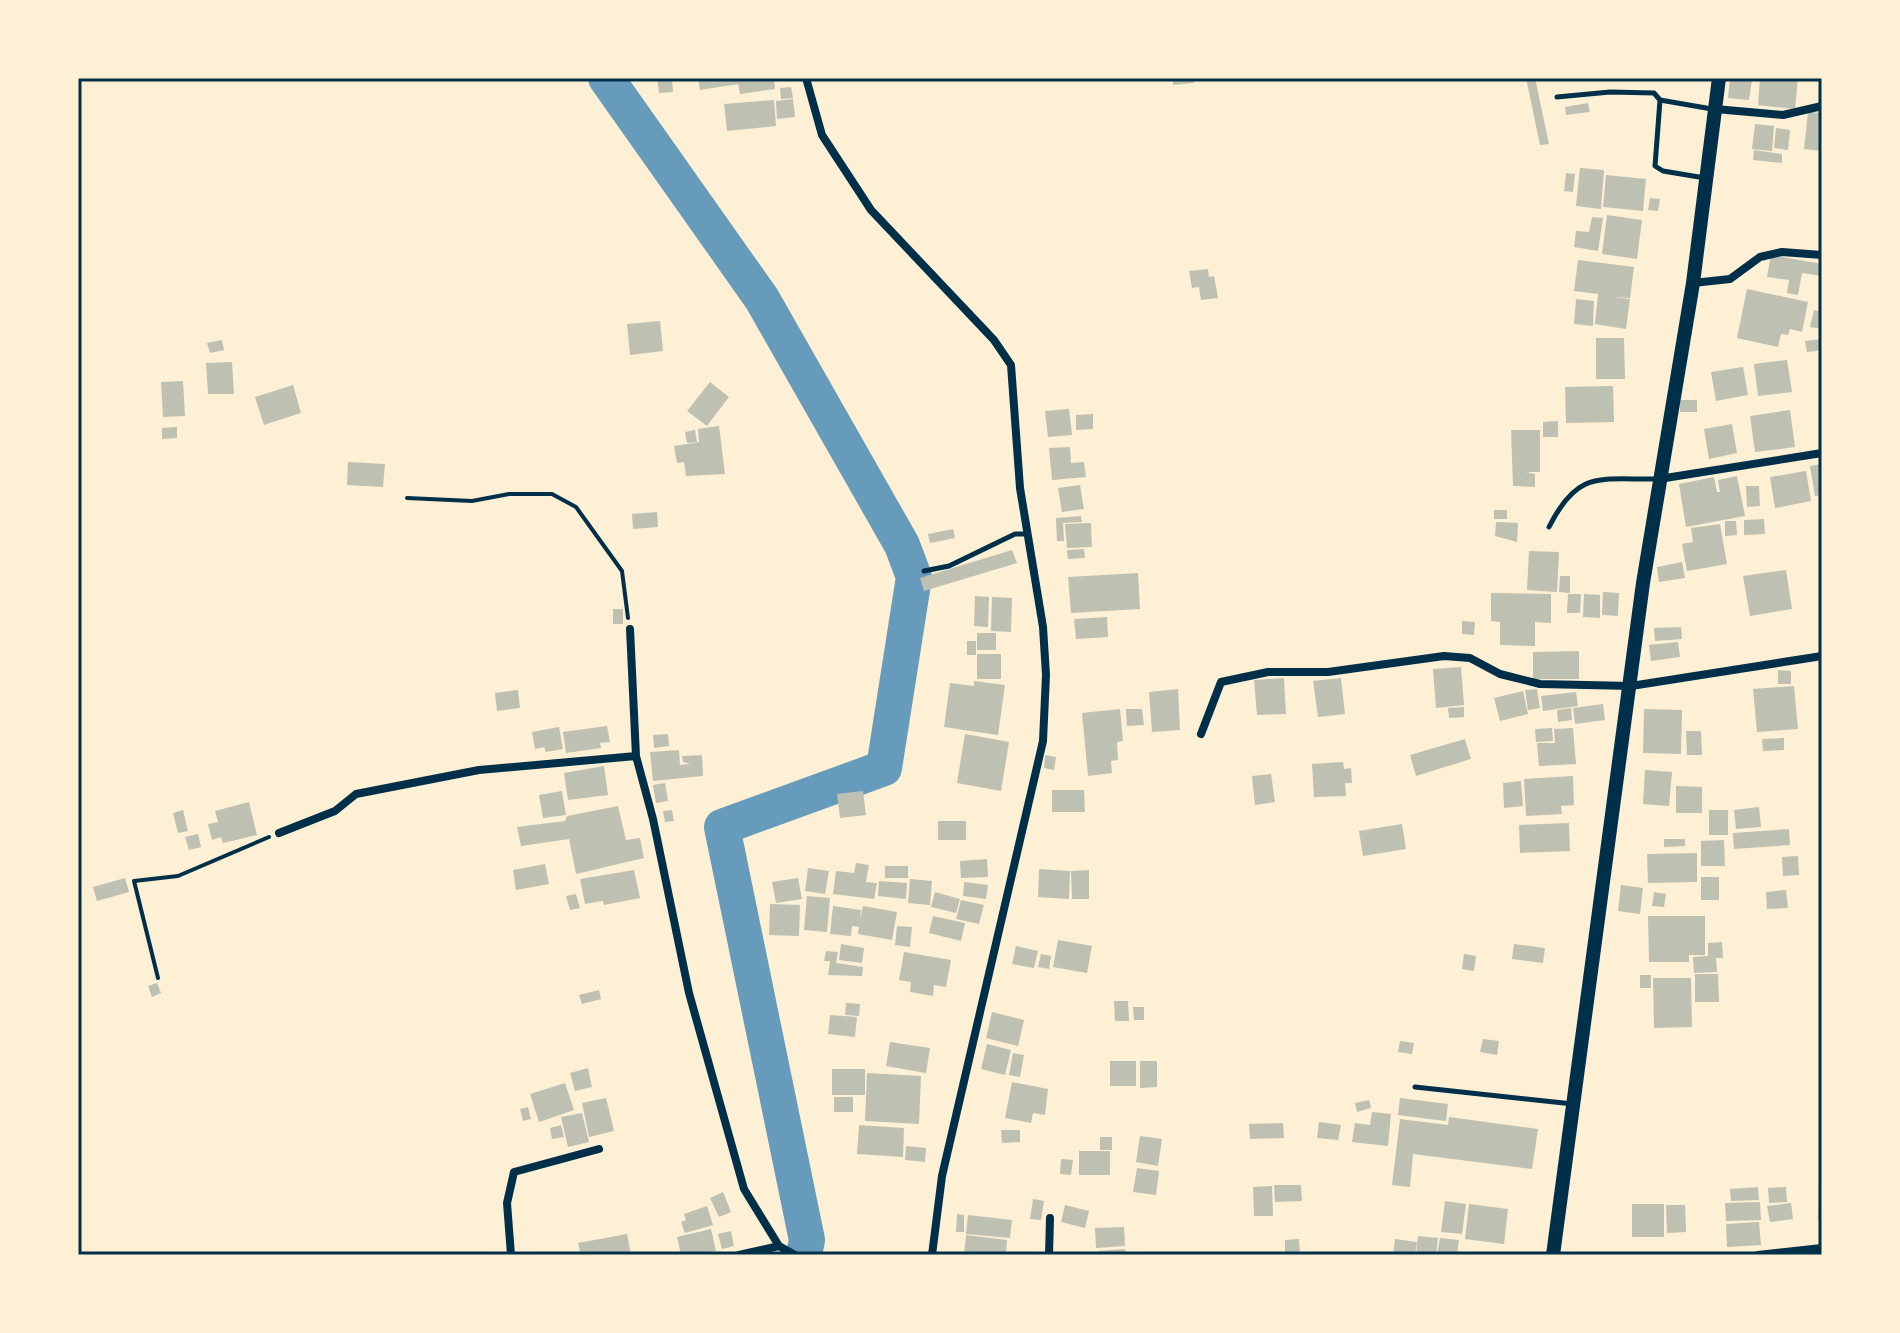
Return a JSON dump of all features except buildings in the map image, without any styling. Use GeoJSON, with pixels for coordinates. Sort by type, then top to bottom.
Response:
{"type":"FeatureCollection","features":[{"type":"Feature","properties":{"kind":"main road"},"geometry":{"type":"LineString","coordinates":[[1553,1255],[1659,479],[1693,283],[1719,78]]}},
{"type":"Feature","properties":{"kind":"street"},"geometry":{"type":"LineString","coordinates":[[806,78],[822,135],[871,210],[994,340],[1011,365],[1020,488],[1043,627],[1046,675],[1043,741],[942,1176],[932,1255]]}},
{"type":"Feature","properties":{"kind":"street"},"geometry":{"type":"LineString","coordinates":[[1715,109],[1783,115],[1822,106]]}},
{"type":"Feature","properties":{"kind":"street"},"geometry":{"type":"LineString","coordinates":[[1693,283],[1730,279],[1760,257],[1782,252],[1822,255]]}},
{"type":"Feature","properties":{"kind":"street"},"geometry":{"type":"LineString","coordinates":[[1659,479],[1822,453]]}},
{"type":"Feature","properties":{"kind":"street"},"geometry":{"type":"LineString","coordinates":[[630,629],[636,756],[653,819],[689,993],[744,1189],[779,1246],[795,1255]]}},
{"type":"Feature","properties":{"kind":"street"},"geometry":{"type":"LineString","coordinates":[[1201,734],[1221,682],[1268,672],[1328,672],[1444,656],[1470,658],[1500,674],[1540,684],[1631,686],[1822,656]]}},
{"type":"Feature","properties":{"kind":"street"},"geometry":{"type":"LineString","coordinates":[[279,833],[335,811],[356,794],[479,770],[636,756]]}},
{"type":"Feature","properties":{"kind":"street"},"geometry":{"type":"LineString","coordinates":[[511,1255],[507,1203],[514,1172],[599,1149]]}},
{"type":"Feature","properties":{"kind":"street"},"geometry":{"type":"LineString","coordinates":[[1049,1255],[1050,1218]]}},
{"type":"Feature","properties":{"kind":"street"},"geometry":{"type":"LineString","coordinates":[[739,1255],[779,1246]]}},
{"type":"Feature","properties":{"kind":"street"},"geometry":{"type":"LineString","coordinates":[[1758,1255],[1822,1248]]}},
{"type":"Feature","properties":{"kind":"lane"},"geometry":{"type":"LineString","coordinates":[[1557,97],[1631,91],[1654,93],[1660,100],[1715,109]]}},
{"type":"Feature","properties":{"kind":"lane"},"geometry":{"type":"LineString","coordinates":[[1660,100],[1655,166],[1706,178]]}},
{"type":"Feature","properties":{"kind":"lane"},"geometry":{"type":"LineString","coordinates":[[1549,527],[1562,501],[1574,489],[1596,481],[1659,479]]}},
{"type":"Feature","properties":{"kind":"lane"},"geometry":{"type":"LineString","coordinates":[[924,571],[949,566],[1015,534],[1028,534]]}},
{"type":"Feature","properties":{"kind":"lane"},"geometry":{"type":"LineString","coordinates":[[1415,1087],[1574,1105]]}},
{"type":"Feature","properties":{"kind":"path"},"geometry":{"type":"LineString","coordinates":[[407,498],[472,501],[509,494],[552,494],[576,507],[622,571],[630,629]]}},
{"type":"Feature","properties":{"kind":"path"},"geometry":{"type":"LineString","coordinates":[[158,978],[134,881],[178,876],[279,833]]}},
{"type":"Feature","properties":{"kind":"waterway"},"geometry":{"type":"LineString","coordinates":[[606,78],[762,299],[902,545],[914,577],[884,768],[722,827],[807,1240],[804,1255]]}}]}
